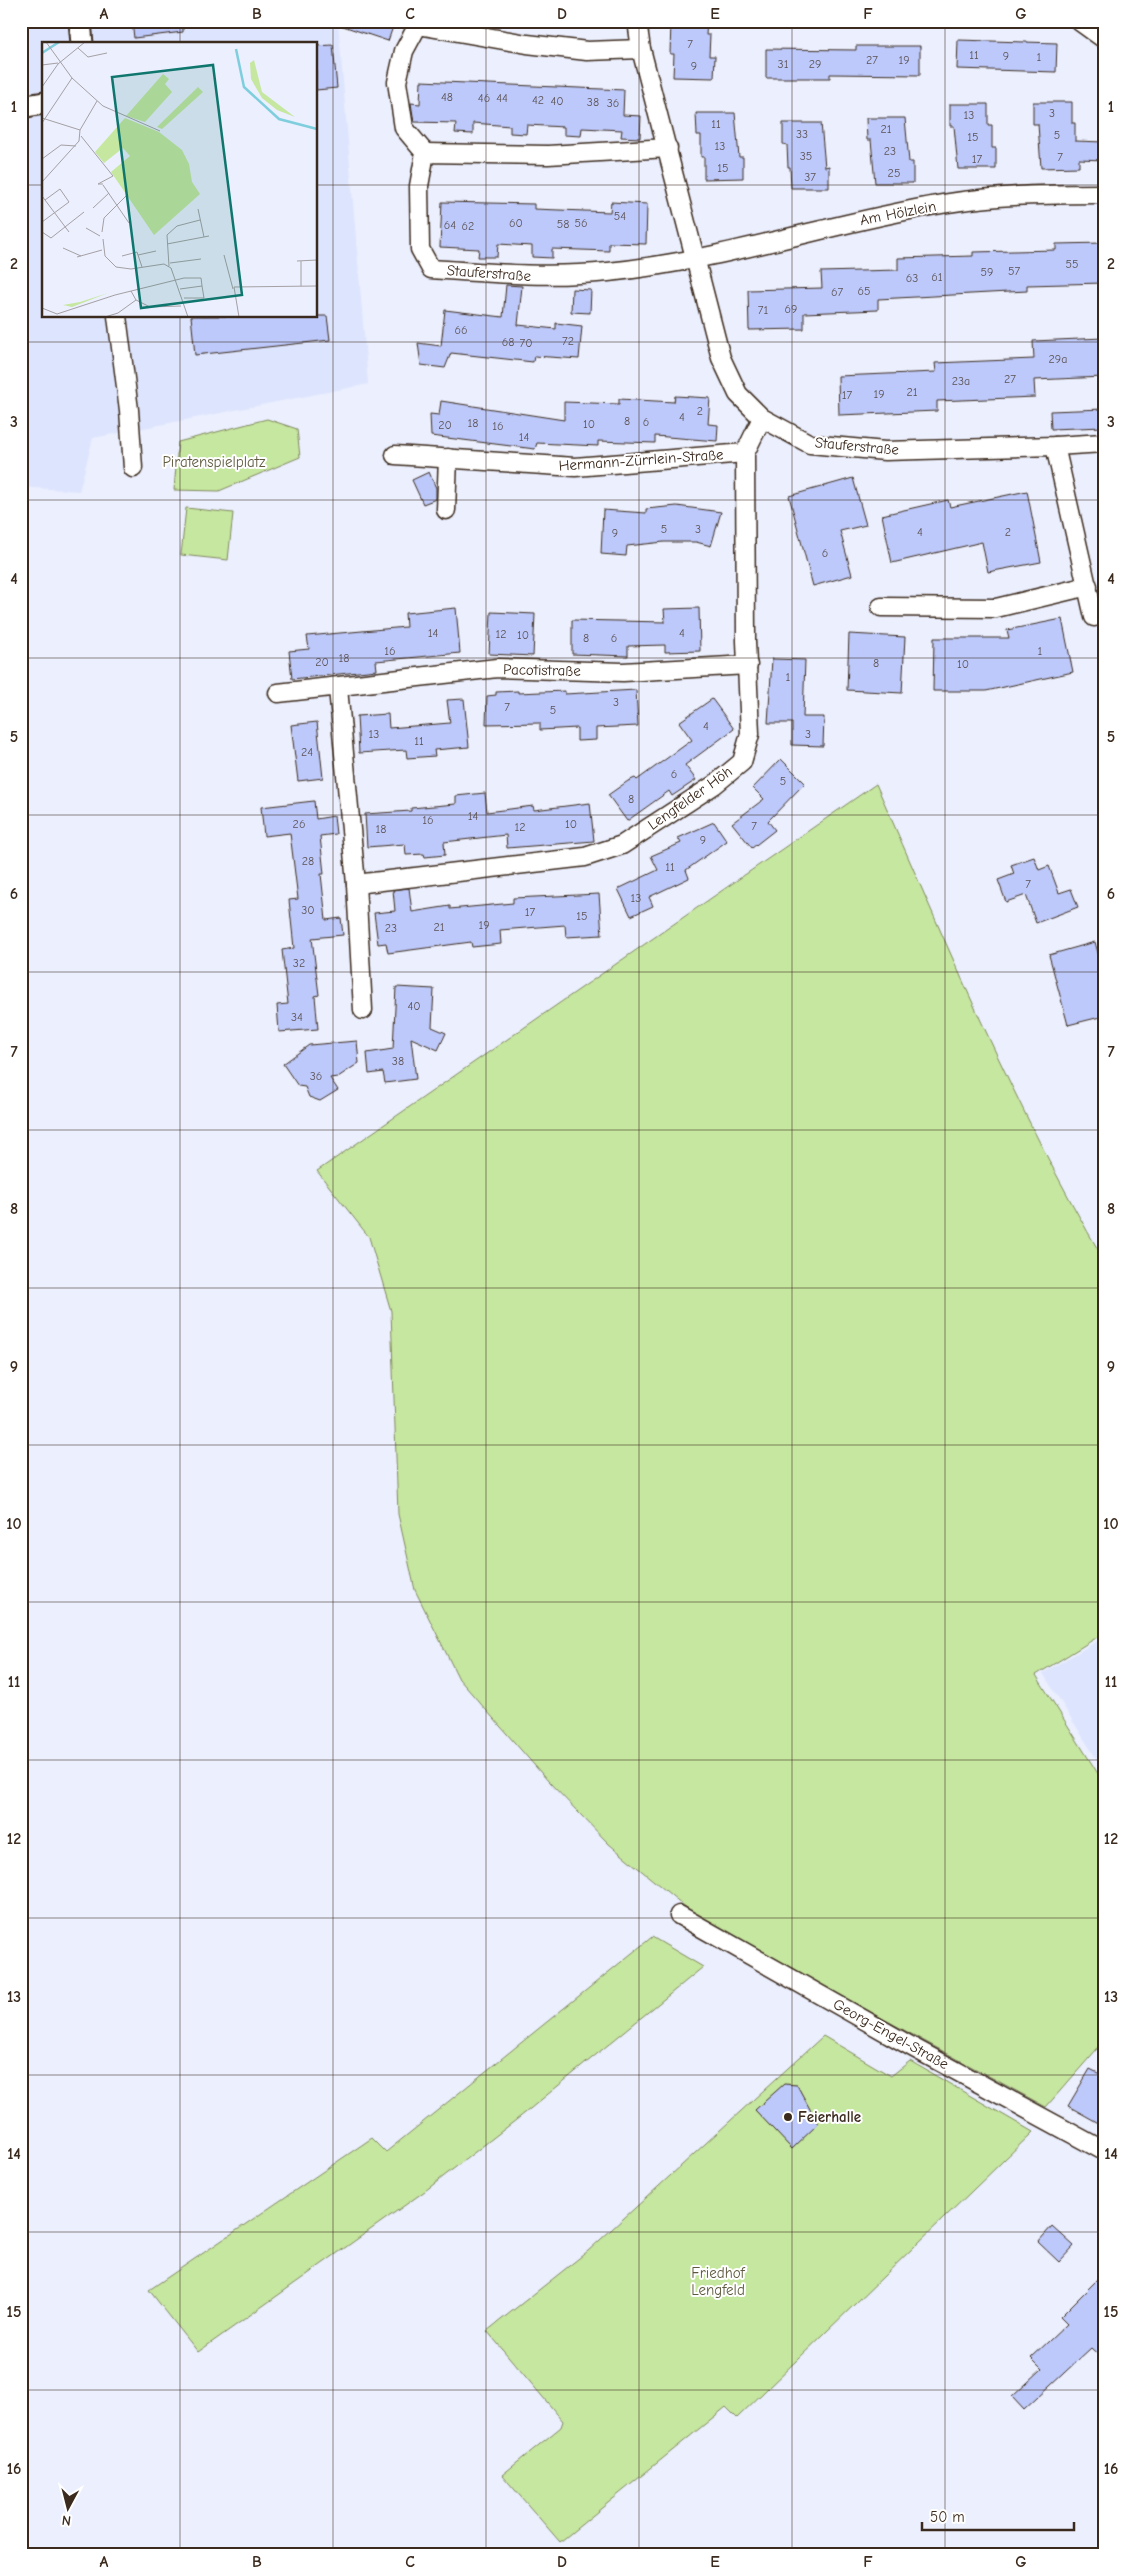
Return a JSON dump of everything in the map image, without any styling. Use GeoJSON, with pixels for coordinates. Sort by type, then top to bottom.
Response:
{"type":"FeatureCollection","features":[{"type":"Feature","properties":{"kind":"street"},"geometry":{"type":"LineString","coordinates":[[80,21],[82,42]]}},
{"type":"Feature","properties":{"kind":"street","name":"Stauferstraße"},"geometry":{"type":"LineString","coordinates":[[637,21],[642,49],[721,358],[738,394],[762,418],[810,444],[885,451],[1056,446],[1104,442]]}},
{"type":"Feature","properties":{"kind":"street"},"geometry":{"type":"LineString","coordinates":[[1078,21],[1104,39]]}},
{"type":"Feature","properties":{"kind":"street"},"geometry":{"type":"LineString","coordinates":[[642,49],[587,51],[527,44],[412,23],[397,82],[404,128],[425,153],[548,155],[668,148]]}},
{"type":"Feature","properties":{"kind":"street"},"geometry":{"type":"LineString","coordinates":[[21,107],[42,104]]}},
{"type":"Feature","properties":{"kind":"street","name":"Stauferstraße"},"geometry":{"type":"LineString","coordinates":[[425,153],[419,186],[420,249],[430,269],[545,277],[609,272],[695,259]]}},
{"type":"Feature","properties":{"kind":"street","name":"Am Hölzlein"},"geometry":{"type":"LineString","coordinates":[[695,259],[860,220],[943,204],[1026,194],[1104,194]]}},
{"type":"Feature","properties":{"kind":"street"},"geometry":{"type":"LineString","coordinates":[[116,318],[129,410],[133,468]]}},
{"type":"Feature","properties":{"kind":"street","name":"Lengfelder Höh"},"geometry":{"type":"LineString","coordinates":[[356,884],[585,857],[622,845],[714,785],[742,762],[750,734],[745,453],[762,418]]}},
{"type":"Feature","properties":{"kind":"street"},"geometry":{"type":"LineString","coordinates":[[1056,446],[1094,616],[1104,615]]}},
{"type":"Feature","properties":{"kind":"street","name":"Hermann-Zürrlein-Straße"},"geometry":{"type":"LineString","coordinates":[[395,455],[575,467],[745,453]]}},
{"type":"Feature","properties":{"kind":"street"},"geometry":{"type":"LineString","coordinates":[[446,510],[448,458]]}},
{"type":"Feature","properties":{"kind":"street"},"geometry":{"type":"LineString","coordinates":[[881,608],[996,608],[1088,586]]}},
{"type":"Feature","properties":{"kind":"street","name":"Pacotistraße"},"geometry":{"type":"LineString","coordinates":[[278,693],[338,688],[497,668],[623,672],[748,666]]}},
{"type":"Feature","properties":{"kind":"street"},"geometry":{"type":"LineString","coordinates":[[338,688],[356,884],[363,1010]]}},
{"type":"Feature","properties":{"kind":"street","name":"Georg-Engel-Straße"},"geometry":{"type":"LineString","coordinates":[[679,1915],[914,2048],[1104,2151]]}},
{"type":"Feature","properties":{"kind":"shaded area"},"geometry":{"type":"Polygon","coordinates":[[[21,21],[338,21],[368,384],[93,438],[79,491],[21,487],[21,21]]]}},
{"type":"Feature","properties":{"kind":"shaded area"},"geometry":{"type":"Polygon","coordinates":[[[1104,1637],[1104,1771],[1043,1673],[1104,1637]]]}},
{"type":"Feature","properties":{"kind":"green space","name":"Piratenspielplatz"},"geometry":{"type":"Polygon","coordinates":[[[267,419],[297,429],[300,457],[219,491],[174,490],[178,442],[267,419]]]}},
{"type":"Feature","properties":{"kind":"green space"},"geometry":{"type":"Polygon","coordinates":[[[186,508],[233,513],[228,560],[181,555],[186,508]]]}},
{"type":"Feature","properties":{"kind":"green space"},"geometry":{"type":"Polygon","coordinates":[[[876,784],[1011,1085],[1041,1145],[1104,1260],[1104,1633],[1036,1675],[1102,1780],[1104,1779],[1104,2041],[1046,2107],[795,1971],[688,1909],[609,1844],[549,1782],[459,1679],[415,1590],[398,1514],[391,1311],[369,1237],[317,1171],[876,784]]]}},
{"type":"Feature","properties":{"kind":"green space"},"geometry":{"type":"Polygon","coordinates":[[[652,1937],[703,1967],[525,2113],[425,2191],[198,2352],[149,2290],[372,2138],[386,2152],[652,1937]]]}},
{"type":"Feature","properties":{"kind":"green space","name":"Friedhof Lengfeld"},"geometry":{"type":"Polygon","coordinates":[[[823,2036],[891,2076],[910,2061],[1033,2132],[737,2418],[726,2407],[560,2542],[502,2475],[561,2427],[563,2421],[487,2331],[588,2251],[823,2036]]]}},
{"type":"Feature","properties":{"kind":"building"},"geometry":{"type":"Polygon","coordinates":[[[132,21],[183,21],[183,32],[134,38],[132,21]]]}},
{"type":"Feature","properties":{"kind":"building"},"geometry":{"type":"Polygon","coordinates":[[[338,21],[395,21],[388,41],[337,24],[338,21]]]}},
{"type":"Feature","properties":{"kind":"building"},"geometry":{"type":"Polygon","coordinates":[[[671,21],[707,21],[706,35],[710,35],[709,56],[715,56],[714,78],[673,77],[674,54],[670,54],[671,21]]]}},
{"type":"Feature","properties":{"kind":"building"},"geometry":{"type":"Polygon","coordinates":[[[958,40],[1057,43],[1056,72],[957,69],[958,40]]]}},
{"type":"Feature","properties":{"kind":"building"},"geometry":{"type":"Polygon","coordinates":[[[333,45],[337,88],[318,90],[318,46],[333,45]]]}},
{"type":"Feature","properties":{"kind":"building"},"geometry":{"type":"Polygon","coordinates":[[[856,46],[920,46],[920,75],[830,74],[830,78],[766,78],[766,49],[856,50],[856,46]]]}},
{"type":"Feature","properties":{"kind":"building"},"geometry":{"type":"Polygon","coordinates":[[[421,81],[624,90],[623,115],[641,116],[640,138],[621,137],[622,130],[582,128],[581,136],[564,135],[564,127],[527,125],[526,134],[510,133],[510,126],[473,123],[473,134],[455,133],[456,123],[414,122],[411,103],[420,104],[421,81]]]}},
{"type":"Feature","properties":{"kind":"building"},"geometry":{"type":"Polygon","coordinates":[[[1033,102],[1072,102],[1072,123],[1075,123],[1075,141],[1104,142],[1104,160],[1079,159],[1079,167],[1041,168],[1038,124],[1033,124],[1033,102]]]}},
{"type":"Feature","properties":{"kind":"building"},"geometry":{"type":"Polygon","coordinates":[[[950,104],[988,104],[988,125],[992,125],[992,148],[996,148],[996,169],[958,169],[954,126],[950,126],[950,104]]]}},
{"type":"Feature","properties":{"kind":"building"},"geometry":{"type":"Polygon","coordinates":[[[696,113],[735,113],[739,157],[743,157],[743,178],[704,179],[704,157],[701,157],[701,135],[697,135],[696,113]]]}},
{"type":"Feature","properties":{"kind":"building"},"geometry":{"type":"Polygon","coordinates":[[[866,118],[905,118],[909,162],[913,162],[913,183],[875,183],[871,140],[867,140],[866,118]]]}},
{"type":"Feature","properties":{"kind":"building"},"geometry":{"type":"Polygon","coordinates":[[[783,123],[821,123],[825,167],[829,166],[829,188],[791,188],[787,145],[783,144],[783,123]]]}},
{"type":"Feature","properties":{"kind":"building"},"geometry":{"type":"Polygon","coordinates":[[[442,202],[534,204],[534,209],[610,212],[611,202],[647,204],[646,244],[609,243],[609,251],[552,249],[552,258],[532,257],[532,246],[498,244],[497,257],[478,257],[479,249],[440,247],[442,202]]]}},
{"type":"Feature","properties":{"kind":"building"},"geometry":{"type":"Polygon","coordinates":[[[1104,243],[1104,283],[1027,285],[1027,291],[878,299],[878,310],[804,313],[804,329],[749,330],[748,290],[822,288],[821,272],[898,270],[898,258],[973,256],[973,252],[1056,250],[1056,244],[1104,243]]]}},
{"type":"Feature","properties":{"kind":"building"},"geometry":{"type":"Polygon","coordinates":[[[506,285],[522,286],[518,325],[556,329],[556,323],[582,326],[579,359],[534,356],[533,362],[451,353],[445,368],[421,365],[418,343],[441,346],[445,310],[503,317],[506,285]]]}},
{"type":"Feature","properties":{"kind":"building"},"geometry":{"type":"Polygon","coordinates":[[[572,289],[591,290],[590,313],[571,312],[572,289]]]}},
{"type":"Feature","properties":{"kind":"building"},"geometry":{"type":"Polygon","coordinates":[[[318,316],[327,316],[330,340],[195,355],[191,318],[318,318],[318,316]]]}},
{"type":"Feature","properties":{"kind":"building"},"geometry":{"type":"Polygon","coordinates":[[[1104,338],[1104,377],[1034,380],[1035,397],[937,401],[937,411],[839,415],[838,376],[936,372],[935,363],[1034,359],[1033,341],[1104,338]]]}},
{"type":"Feature","properties":{"kind":"building"},"geometry":{"type":"Polygon","coordinates":[[[675,396],[710,398],[708,424],[718,425],[717,441],[655,436],[655,443],[598,441],[598,446],[537,443],[535,449],[431,436],[430,414],[439,415],[441,401],[564,420],[564,402],[619,404],[619,399],[674,402],[675,396]]]}},
{"type":"Feature","properties":{"kind":"building"},"geometry":{"type":"Polygon","coordinates":[[[1104,409],[1104,427],[1051,429],[1050,411],[1104,409]]]}},
{"type":"Feature","properties":{"kind":"building"},"geometry":{"type":"Polygon","coordinates":[[[429,472],[436,488],[436,499],[423,504],[412,480],[429,472]]]}},
{"type":"Feature","properties":{"kind":"building"},"geometry":{"type":"Polygon","coordinates":[[[853,478],[866,525],[840,531],[852,575],[813,586],[789,496],[853,478]]]}},
{"type":"Feature","properties":{"kind":"building"},"geometry":{"type":"Polygon","coordinates":[[[1027,491],[1041,562],[988,572],[982,542],[892,563],[882,515],[948,500],[950,507],[1027,491]]]}},
{"type":"Feature","properties":{"kind":"building"},"geometry":{"type":"Polygon","coordinates":[[[677,506],[721,512],[711,546],[696,542],[664,542],[627,546],[626,556],[601,554],[603,510],[646,513],[646,509],[677,506]]]}},
{"type":"Feature","properties":{"kind":"building"},"geometry":{"type":"Polygon","coordinates":[[[456,608],[460,653],[376,661],[377,670],[292,679],[289,651],[309,649],[307,636],[406,627],[405,613],[456,608]]]}},
{"type":"Feature","properties":{"kind":"building"},"geometry":{"type":"Polygon","coordinates":[[[699,608],[700,651],[665,652],[665,645],[628,646],[628,656],[572,654],[572,620],[665,622],[664,609],[699,608]]]}},
{"type":"Feature","properties":{"kind":"building"},"geometry":{"type":"Polygon","coordinates":[[[491,612],[535,614],[533,656],[489,654],[491,612]]]}},
{"type":"Feature","properties":{"kind":"building"},"geometry":{"type":"Polygon","coordinates":[[[1062,619],[1073,672],[986,691],[933,691],[934,638],[1009,638],[1007,630],[1062,619]]]}},
{"type":"Feature","properties":{"kind":"building"},"geometry":{"type":"Polygon","coordinates":[[[849,634],[905,637],[902,693],[847,690],[849,634]]]}},
{"type":"Feature","properties":{"kind":"building"},"geometry":{"type":"Polygon","coordinates":[[[772,659],[805,660],[803,717],[824,717],[823,746],[792,745],[792,723],[768,723],[772,659]]]}},
{"type":"Feature","properties":{"kind":"building"},"geometry":{"type":"Polygon","coordinates":[[[636,690],[638,726],[596,728],[596,740],[577,741],[577,728],[540,730],[540,723],[486,724],[487,696],[496,695],[496,692],[565,691],[565,694],[636,690]]]}},
{"type":"Feature","properties":{"kind":"building"},"geometry":{"type":"Polygon","coordinates":[[[464,699],[469,747],[434,750],[435,756],[407,758],[406,750],[359,753],[357,716],[388,714],[389,728],[450,723],[447,700],[464,699]]]}},
{"type":"Feature","properties":{"kind":"building"},"geometry":{"type":"Polygon","coordinates":[[[712,699],[734,729],[685,765],[696,780],[672,796],[669,791],[627,821],[608,795],[628,781],[635,778],[637,780],[692,740],[679,722],[712,699]]]}},
{"type":"Feature","properties":{"kind":"building"},"geometry":{"type":"Polygon","coordinates":[[[317,722],[323,778],[298,781],[291,725],[317,722]]]}},
{"type":"Feature","properties":{"kind":"building"},"geometry":{"type":"Polygon","coordinates":[[[781,759],[805,783],[768,821],[775,830],[752,848],[732,823],[764,799],[753,788],[781,759]]]}},
{"type":"Feature","properties":{"kind":"building"},"geometry":{"type":"Polygon","coordinates":[[[485,793],[487,812],[533,806],[534,810],[590,803],[594,841],[507,848],[506,835],[444,842],[445,855],[425,857],[424,854],[406,855],[405,844],[367,847],[365,814],[411,811],[411,808],[456,804],[456,796],[485,793]]]}},
{"type":"Feature","properties":{"kind":"building"},"geometry":{"type":"Polygon","coordinates":[[[314,801],[316,819],[334,816],[336,834],[320,836],[324,874],[321,874],[326,920],[341,918],[343,935],[312,938],[319,995],[315,996],[318,1029],[279,1032],[277,1005],[288,1004],[282,950],[294,948],[289,900],[298,899],[290,833],[264,836],[261,807],[314,801]]]}},
{"type":"Feature","properties":{"kind":"building"},"geometry":{"type":"Polygon","coordinates":[[[714,822],[727,841],[686,870],[689,878],[649,897],[653,906],[631,916],[618,889],[658,870],[651,856],[681,843],[678,838],[714,822]]]}},
{"type":"Feature","properties":{"kind":"building"},"geometry":{"type":"Polygon","coordinates":[[[1034,857],[1039,870],[1049,866],[1059,893],[1071,889],[1078,907],[1036,923],[1026,895],[1006,902],[998,880],[1014,874],[1011,865],[1034,857]]]}},
{"type":"Feature","properties":{"kind":"building"},"geometry":{"type":"Polygon","coordinates":[[[409,888],[412,912],[450,906],[450,909],[513,903],[513,898],[599,894],[602,935],[566,937],[565,925],[500,930],[501,944],[472,947],[471,942],[388,953],[386,943],[378,944],[374,913],[395,911],[393,890],[409,888]]]}},
{"type":"Feature","properties":{"kind":"building"},"geometry":{"type":"Polygon","coordinates":[[[1095,942],[1104,975],[1104,1016],[1068,1025],[1049,955],[1095,942]]]}},
{"type":"Feature","properties":{"kind":"building"},"geometry":{"type":"Polygon","coordinates":[[[396,987],[434,989],[432,1027],[446,1033],[438,1050],[411,1038],[416,1079],[385,1083],[383,1072],[369,1074],[367,1053],[393,1049],[396,987]]]}},
{"type":"Feature","properties":{"kind":"building"},"geometry":{"type":"Polygon","coordinates":[[[357,1041],[359,1063],[338,1077],[330,1078],[338,1090],[320,1101],[309,1097],[305,1087],[298,1086],[283,1064],[309,1045],[357,1041]]]}},
{"type":"Feature","properties":{"kind":"building"},"geometry":{"type":"Polygon","coordinates":[[[1090,2069],[1104,2076],[1104,2126],[1068,2106],[1090,2069]]]}},
{"type":"Feature","properties":{"kind":"building","name":"Feierhalle"},"geometry":{"type":"Polygon","coordinates":[[[784,2084],[797,2085],[818,2124],[792,2149],[755,2110],[784,2084]]]}},
{"type":"Feature","properties":{"kind":"building"},"geometry":{"type":"Polygon","coordinates":[[[1052,2226],[1074,2246],[1059,2262],[1038,2242],[1052,2226]]]}},
{"type":"Feature","properties":{"kind":"building"},"geometry":{"type":"Polygon","coordinates":[[[1104,2273],[1104,2360],[1091,2348],[1024,2410],[1012,2397],[1042,2369],[1031,2358],[1067,2324],[1060,2317],[1104,2273]]]}},
{"type":"Feature","properties":{"kind":"place","name":"Feierhalle"},"geometry":{"type":"Point","coordinates":[788,2117]}}]}
